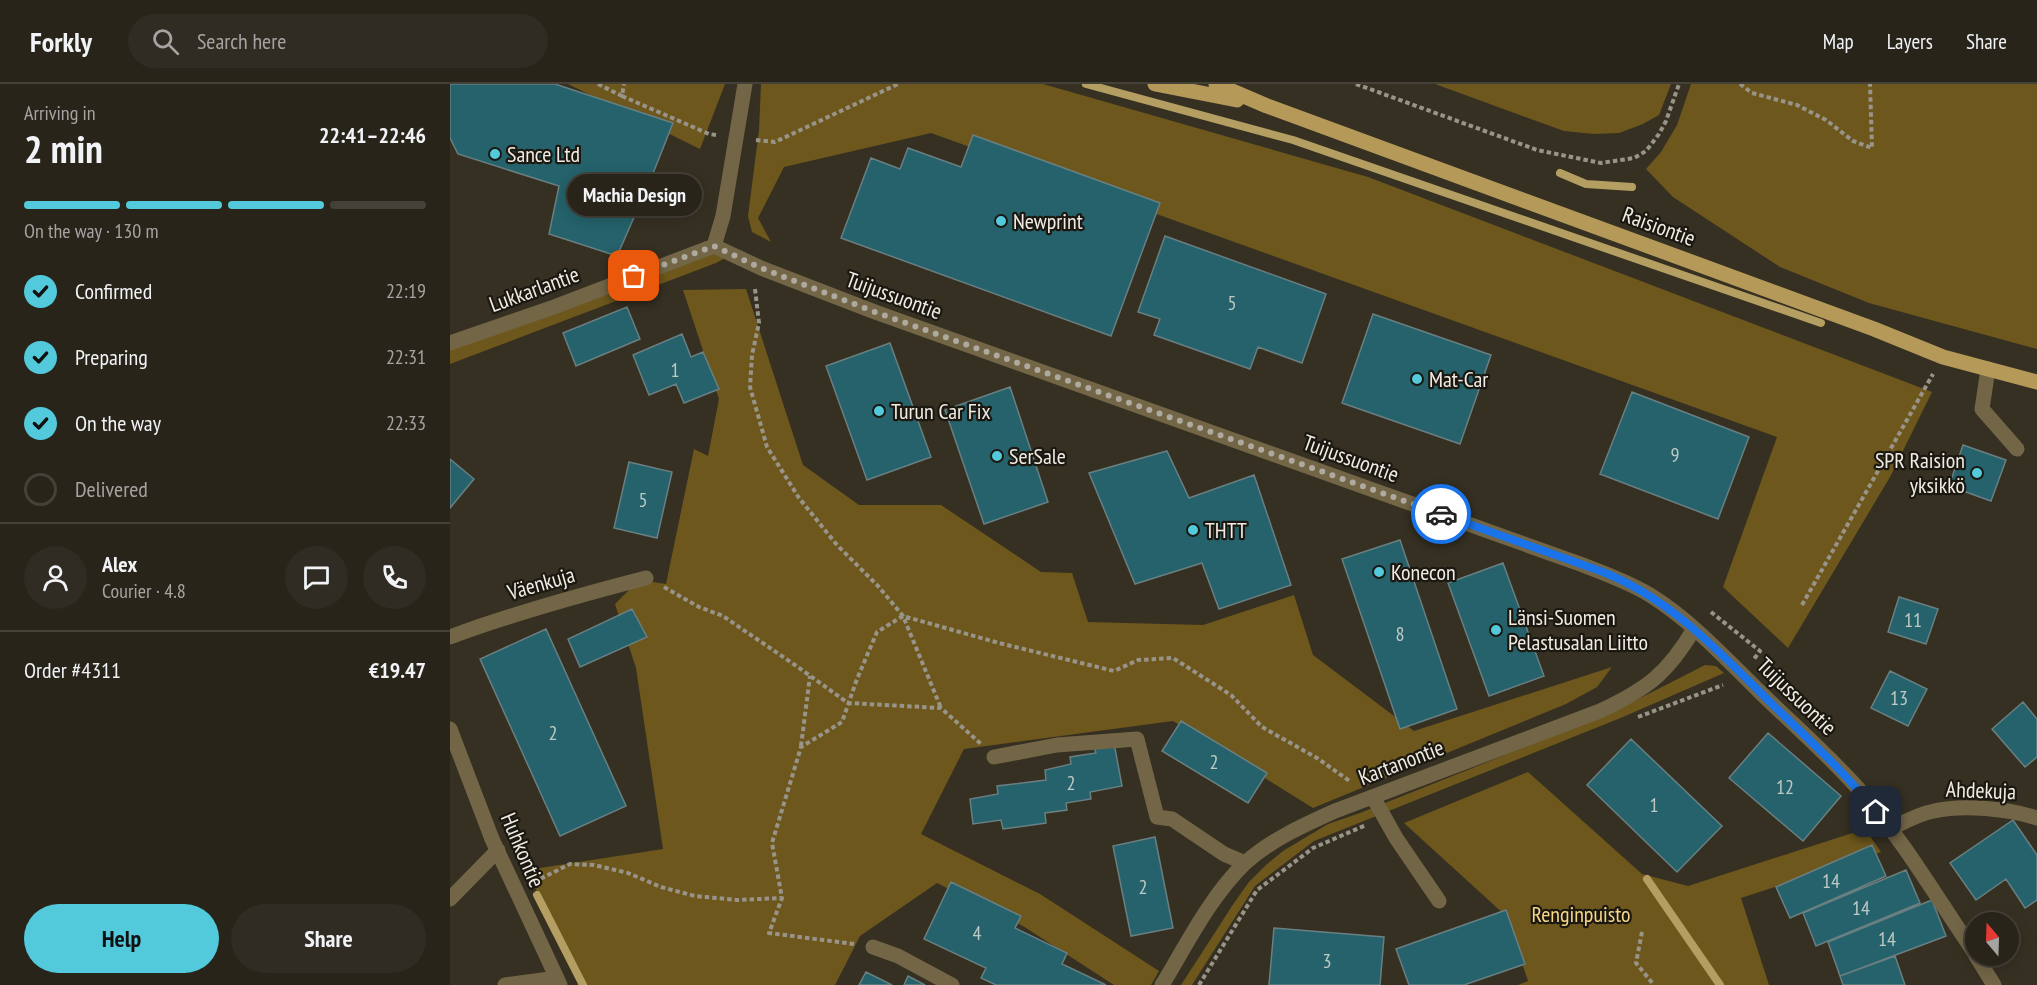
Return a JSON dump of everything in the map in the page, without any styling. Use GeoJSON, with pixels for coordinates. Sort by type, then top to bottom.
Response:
{"type":"FeatureCollection","features":[{"type":"Feature","properties":{"kind":"main road","name":"Raisiontie"},"geometry":{"type":"LineString","coordinates":[[1155,84],[1267,106]]}},
{"type":"Feature","properties":{"kind":"main road","name":"Raisiontie"},"geometry":{"type":"LineString","coordinates":[[1216,84],[1267,106],[1874,329],[1943,357],[2037,381]]}},
{"type":"Feature","properties":{"kind":"street"},"geometry":{"type":"LineString","coordinates":[[714,246],[723,216],[745,84]]}},
{"type":"Feature","properties":{"kind":"street","name":"Tuijussuontie"},"geometry":{"type":"LineString","coordinates":[[714,246],[875,312],[1613,576],[1651,596],[1717,648],[1863,794],[1890,829],[1965,939]]}},
{"type":"Feature","properties":{"kind":"street","name":"Lukkarlantie"},"geometry":{"type":"LineString","coordinates":[[450,343],[554,307],[714,246]]}},
{"type":"Feature","properties":{"kind":"street"},"geometry":{"type":"LineString","coordinates":[[1988,369],[1982,410],[2017,449]]}},
{"type":"Feature","properties":{"kind":"street","name":"Väenkuja"},"geometry":{"type":"LineString","coordinates":[[450,637],[492,621],[646,578]]}},
{"type":"Feature","properties":{"kind":"street","name":"Kartanontie"},"geometry":{"type":"LineString","coordinates":[[1162,985],[1223,888],[1245,863],[1272,843],[1335,811],[1625,700],[1647,686],[1666,669],[1681,651],[1694,629]]}},
{"type":"Feature","properties":{"kind":"street","name":"Huhkontie"},"geometry":{"type":"LineString","coordinates":[[450,729],[498,850],[558,981]]}},
{"type":"Feature","properties":{"kind":"street"},"geometry":{"type":"LineString","coordinates":[[994,757],[1057,745],[1137,739],[1157,817],[1172,819],[1224,854],[1245,863]]}},
{"type":"Feature","properties":{"kind":"street"},"geometry":{"type":"LineString","coordinates":[[1373,797],[1439,902]]}},
{"type":"Feature","properties":{"kind":"street","name":"Ahdekuja"},"geometry":{"type":"LineString","coordinates":[[1890,829],[1933,811],[1953,808],[2011,811],[2037,818]]}},
{"type":"Feature","properties":{"kind":"street"},"geometry":{"type":"LineString","coordinates":[[450,899],[498,850]]}},
{"type":"Feature","properties":{"kind":"street"},"geometry":{"type":"LineString","coordinates":[[873,947],[898,956],[952,985]]}},
{"type":"Feature","properties":{"kind":"street","name":"Tuijussuontie"},"geometry":{"type":"LineString","coordinates":[[1983,966],[1994,985]]}},
{"type":"Feature","properties":{"kind":"street"},"geometry":{"type":"LineString","coordinates":[[505,985],[558,981]]}},
{"type":"Feature","properties":{"kind":"path"},"geometry":{"type":"LineString","coordinates":[[598,84],[709,134],[775,142],[898,84]]}},
{"type":"Feature","properties":{"kind":"path"},"geometry":{"type":"LineString","coordinates":[[622,96],[624,84]]}},
{"type":"Feature","properties":{"kind":"path"},"geometry":{"type":"LineString","coordinates":[[1356,84],[1537,150],[1601,163],[1634,158],[1646,151],[1666,121],[1679,84]]}},
{"type":"Feature","properties":{"kind":"path"},"geometry":{"type":"LineString","coordinates":[[1740,84],[1752,93],[1797,105],[1826,120],[1853,141],[1872,148],[1870,84]]}},
{"type":"Feature","properties":{"kind":"path"},"geometry":{"type":"LineString","coordinates":[[749,262],[759,323],[752,355],[750,387],[767,447],[799,498],[837,545],[878,586],[903,616],[941,708],[994,757]]}},
{"type":"Feature","properties":{"kind":"path"},"geometry":{"type":"LineString","coordinates":[[1802,605],[1943,357]]}},
{"type":"Feature","properties":{"kind":"path"},"geometry":{"type":"LineString","coordinates":[[646,578],[699,607],[723,616],[848,703],[941,708]]}},
{"type":"Feature","properties":{"kind":"path"},"geometry":{"type":"LineString","coordinates":[[1638,717],[1721,687],[1741,673],[1760,651],[1708,610]]}},
{"type":"Feature","properties":{"kind":"path"},"geometry":{"type":"LineString","coordinates":[[801,747],[842,722],[877,632],[903,616],[999,643],[1114,670],[1138,660],[1173,658],[1231,695],[1262,727],[1317,758],[1373,797]]}},
{"type":"Feature","properties":{"kind":"path"},"geometry":{"type":"LineString","coordinates":[[810,676],[801,747],[772,843],[782,898],[769,933],[873,947]]}},
{"type":"Feature","properties":{"kind":"path"},"geometry":{"type":"LineString","coordinates":[[1199,985],[1257,890],[1313,848],[1384,817]]}},
{"type":"Feature","properties":{"kind":"path"},"geometry":{"type":"LineString","coordinates":[[515,889],[570,864],[594,865],[628,873],[661,887],[696,896],[737,900],[782,898]]}},
{"type":"Feature","properties":{"kind":"path"},"geometry":{"type":"LineString","coordinates":[[1642,932],[1636,963],[1654,985]]}},
{"type":"Feature","properties":{"kind":"green space"},"geometry":{"type":"Polygon","coordinates":[[[568,84],[725,84],[700,149],[568,84]]]}},
{"type":"Feature","properties":{"kind":"green space"},"geometry":{"type":"Polygon","coordinates":[[[761,84],[1043,84],[1368,177],[1932,392],[1890,477],[1788,648],[1723,587],[1777,437],[931,133],[784,167],[758,218],[771,242],[752,232],[748,216],[759,130],[761,84]]]}},
{"type":"Feature","properties":{"kind":"green space"},"geometry":{"type":"Polygon","coordinates":[[[1435,84],[1671,84],[1659,115],[1619,133],[1594,134],[1564,131],[1435,84]]]}},
{"type":"Feature","properties":{"kind":"green space"},"geometry":{"type":"Polygon","coordinates":[[[1691,84],[2037,84],[2037,349],[1869,303],[1780,267],[1673,197],[1646,169],[1661,152],[1677,125],[1691,84]]]}},
{"type":"Feature","properties":{"kind":"green space"},"geometry":{"type":"Polygon","coordinates":[[[714,246],[733,254],[716,263],[450,364],[450,343],[714,246]]]}},
{"type":"Feature","properties":{"kind":"green space"},"geometry":{"type":"Polygon","coordinates":[[[746,289],[803,465],[859,505],[941,505],[1041,572],[1072,573],[1088,622],[1203,625],[1294,595],[1313,655],[1414,731],[1612,667],[1597,687],[1566,704],[1313,808],[1173,721],[964,749],[921,834],[1040,894],[1159,971],[1151,985],[1114,985],[1023,926],[937,883],[860,936],[835,985],[579,985],[527,870],[663,849],[636,668],[615,604],[639,580],[666,584],[694,449],[708,456],[719,399],[683,290],[746,289]]]}},
{"type":"Feature","properties":{"kind":"green space"},"geometry":{"type":"Polygon","coordinates":[[[1705,665],[1716,666],[1724,673],[1623,717],[1314,841],[1255,886],[1192,985],[1181,985],[1249,882],[1283,851],[1328,824],[1615,711],[1705,665]]]}},
{"type":"Feature","properties":{"kind":"green space","name":"Renginpuisto"},"geometry":{"type":"Polygon","coordinates":[[[1528,772],[1642,874],[1688,886],[1865,829],[1881,852],[1741,898],[1769,985],[1518,985],[1528,981],[1506,916],[1404,823],[1528,772]]]}},
{"type":"Feature","properties":{"kind":"building"},"geometry":{"type":"Polygon","coordinates":[[[450,84],[555,84],[673,123],[617,256],[549,234],[559,186],[458,154],[450,138],[450,84]]]}},
{"type":"Feature","properties":{"kind":"building","name":"Newprint"},"geometry":{"type":"Polygon","coordinates":[[[973,135],[1160,203],[1111,336],[841,238],[871,158],[900,169],[908,148],[961,167],[973,135]]]}},
{"type":"Feature","properties":{"kind":"building"},"geometry":{"type":"Polygon","coordinates":[[[1165,236],[1326,294],[1302,363],[1258,347],[1250,369],[1154,335],[1160,319],[1138,312],[1165,236]]]}},
{"type":"Feature","properties":{"kind":"building"},"geometry":{"type":"Polygon","coordinates":[[[627,307],[640,339],[576,366],[563,333],[627,307]]]}},
{"type":"Feature","properties":{"kind":"building","name":"Mat-Car"},"geometry":{"type":"Polygon","coordinates":[[[1373,314],[1491,355],[1460,444],[1342,403],[1373,314]]]}},
{"type":"Feature","properties":{"kind":"building"},"geometry":{"type":"Polygon","coordinates":[[[682,334],[691,357],[703,352],[719,389],[684,403],[676,384],[649,395],[633,355],[682,334]]]}},
{"type":"Feature","properties":{"kind":"building","name":"Turun Car Fix"},"geometry":{"type":"Polygon","coordinates":[[[890,343],[931,457],[867,480],[826,366],[890,343]]]}},
{"type":"Feature","properties":{"kind":"building","name":"SerSale"},"geometry":{"type":"Polygon","coordinates":[[[1010,387],[1048,502],[984,524],[945,410],[1010,387]]]}},
{"type":"Feature","properties":{"kind":"building"},"geometry":{"type":"Polygon","coordinates":[[[1632,392],[1749,437],[1718,519],[1600,474],[1632,392]]]}},
{"type":"Feature","properties":{"kind":"building","name":"SPR Raision yksikkö"},"geometry":{"type":"Polygon","coordinates":[[[1963,445],[2006,460],[1991,501],[1949,486],[1963,445]]]}},
{"type":"Feature","properties":{"kind":"building","name":"THTT"},"geometry":{"type":"Polygon","coordinates":[[[1167,451],[1189,498],[1254,475],[1291,585],[1219,609],[1202,563],[1135,584],[1089,473],[1167,451]]]}},
{"type":"Feature","properties":{"kind":"building"},"geometry":{"type":"Polygon","coordinates":[[[450,459],[474,479],[450,508],[450,459]]]}},
{"type":"Feature","properties":{"kind":"building"},"geometry":{"type":"Polygon","coordinates":[[[629,462],[672,472],[657,538],[614,528],[629,462]]]}},
{"type":"Feature","properties":{"kind":"building"},"geometry":{"type":"Polygon","coordinates":[[[1400,540],[1457,709],[1400,729],[1342,559],[1400,540]]]}},
{"type":"Feature","properties":{"kind":"building","name":"Länsi-Suomen Pelastusalan Liitto"},"geometry":{"type":"Polygon","coordinates":[[[1503,563],[1544,676],[1489,696],[1448,583],[1503,563]]]}},
{"type":"Feature","properties":{"kind":"building"},"geometry":{"type":"Polygon","coordinates":[[[1899,597],[1938,609],[1926,644],[1888,632],[1899,597]]]}},
{"type":"Feature","properties":{"kind":"building"},"geometry":{"type":"Polygon","coordinates":[[[632,609],[647,637],[580,667],[568,639],[632,609]]]}},
{"type":"Feature","properties":{"kind":"building"},"geometry":{"type":"Polygon","coordinates":[[[546,629],[626,806],[560,836],[480,659],[546,629]]]}},
{"type":"Feature","properties":{"kind":"building"},"geometry":{"type":"Polygon","coordinates":[[[1890,671],[1927,689],[1908,726],[1871,708],[1890,671]]]}},
{"type":"Feature","properties":{"kind":"building"},"geometry":{"type":"Polygon","coordinates":[[[2023,702],[2037,719],[2037,757],[2025,767],[1992,729],[2023,702]]]}},
{"type":"Feature","properties":{"kind":"building"},"geometry":{"type":"Polygon","coordinates":[[[1181,721],[1267,773],[1248,803],[1162,751],[1181,721]]]}},
{"type":"Feature","properties":{"kind":"building"},"geometry":{"type":"Polygon","coordinates":[[[1768,733],[1841,796],[1803,841],[1729,778],[1768,733]]]}},
{"type":"Feature","properties":{"kind":"building"},"geometry":{"type":"Polygon","coordinates":[[[1631,739],[1722,826],[1677,872],[1587,785],[1631,739]]]}},
{"type":"Feature","properties":{"kind":"building"},"geometry":{"type":"Polygon","coordinates":[[[1114,743],[1122,786],[1090,792],[1091,799],[1066,803],[1067,810],[1045,813],[1046,823],[1003,829],[1001,820],[973,824],[970,799],[998,794],[997,786],[1046,780],[1045,770],[1071,764],[1070,757],[1096,753],[1094,747],[1114,743]]]}},
{"type":"Feature","properties":{"kind":"building"},"geometry":{"type":"Polygon","coordinates":[[[2013,820],[2037,855],[2037,900],[2025,908],[2006,879],[1976,900],[1950,863],[2013,820]]]}},
{"type":"Feature","properties":{"kind":"building"},"geometry":{"type":"Polygon","coordinates":[[[1155,837],[1173,928],[1131,936],[1113,846],[1155,837]]]}},
{"type":"Feature","properties":{"kind":"building"},"geometry":{"type":"Polygon","coordinates":[[[1872,845],[1886,876],[1790,918],[1776,887],[1872,845]]]}},
{"type":"Feature","properties":{"kind":"building"},"geometry":{"type":"Polygon","coordinates":[[[1906,870],[1920,903],[1816,946],[1803,913],[1906,870]]]}},
{"type":"Feature","properties":{"kind":"building"},"geometry":{"type":"Polygon","coordinates":[[[951,882],[1021,916],[1015,928],[1067,953],[1062,964],[1106,985],[996,985],[981,978],[986,968],[924,939],[951,882]]]}},
{"type":"Feature","properties":{"kind":"building"},"geometry":{"type":"Polygon","coordinates":[[[1932,900],[1946,936],[1840,976],[1828,942],[1932,900]]]}},
{"type":"Feature","properties":{"kind":"building"},"geometry":{"type":"Polygon","coordinates":[[[1506,910],[1525,964],[1464,985],[1409,985],[1396,949],[1506,910]]]}},
{"type":"Feature","properties":{"kind":"building"},"geometry":{"type":"Polygon","coordinates":[[[1274,928],[1384,937],[1380,985],[1269,985],[1274,928]]]}},
{"type":"Feature","properties":{"kind":"building"},"geometry":{"type":"Polygon","coordinates":[[[1895,956],[1905,985],[1843,985],[1840,976],[1895,956]]]}},
{"type":"Feature","properties":{"kind":"building"},"geometry":{"type":"Polygon","coordinates":[[[866,972],[892,985],[859,985],[866,972]]]}},
{"type":"Feature","properties":{"kind":"building"},"geometry":{"type":"Polygon","coordinates":[[[908,976],[925,985],[904,985],[908,976]]]}},
{"type":"Feature","properties":{"kind":"waterway"},"geometry":{"type":"LineString","coordinates":[[1086,84],[1293,140],[1821,323]]}},
{"type":"Feature","properties":{"kind":"waterway"},"geometry":{"type":"LineString","coordinates":[[1560,173],[1586,184],[1632,187]]}},
{"type":"Feature","properties":{"kind":"waterway"},"geometry":{"type":"LineString","coordinates":[[1647,879],[1720,985]]}},
{"type":"Feature","properties":{"kind":"waterway"},"geometry":{"type":"LineString","coordinates":[[537,895],[583,985]]}},
{"type":"Feature","properties":{"kind":"way so far"},"geometry":{"type":"LineString","coordinates":[[634,276],[714,246],[761,268],[875,312],[1441,514]]}},
{"type":"Feature","properties":{"kind":"place","name":"Sance Ltd"},"geometry":{"type":"Point","coordinates":[495,154]}},
{"type":"Feature","properties":{"kind":"place","name":"Newprint"},"geometry":{"type":"Point","coordinates":[1001,221]}},
{"type":"Feature","properties":{"kind":"place","name":"Machia Design"},"geometry":{"type":"Point","coordinates":[634,276]}},
{"type":"Feature","properties":{"kind":"place","name":"Mat-Car"},"geometry":{"type":"Point","coordinates":[1417,379]}},
{"type":"Feature","properties":{"kind":"place","name":"Turun Car Fix"},"geometry":{"type":"Point","coordinates":[879,411]}},
{"type":"Feature","properties":{"kind":"place","name":"SerSale"},"geometry":{"type":"Point","coordinates":[997,456]}},
{"type":"Feature","properties":{"kind":"place","name":"SPR Raision yksikkö"},"geometry":{"type":"Point","coordinates":[1977,473]}},
{"type":"Feature","properties":{"kind":"place","name":"THTT"},"geometry":{"type":"Point","coordinates":[1193,530]}},
{"type":"Feature","properties":{"kind":"place","name":"Konecon"},"geometry":{"type":"Point","coordinates":[1379,572]}},
{"type":"Feature","properties":{"kind":"place","name":"Länsi-Suomen Pelastusalan Liitto"},"geometry":{"type":"Point","coordinates":[1496,630]}},
{"type":"Feature","properties":{"kind":"route"},"geometry":{"type":"LineString","coordinates":[[1441,514],[1603,572],[1651,596],[1717,648],[1831,760],[1863,794],[1876,812]]}}]}
